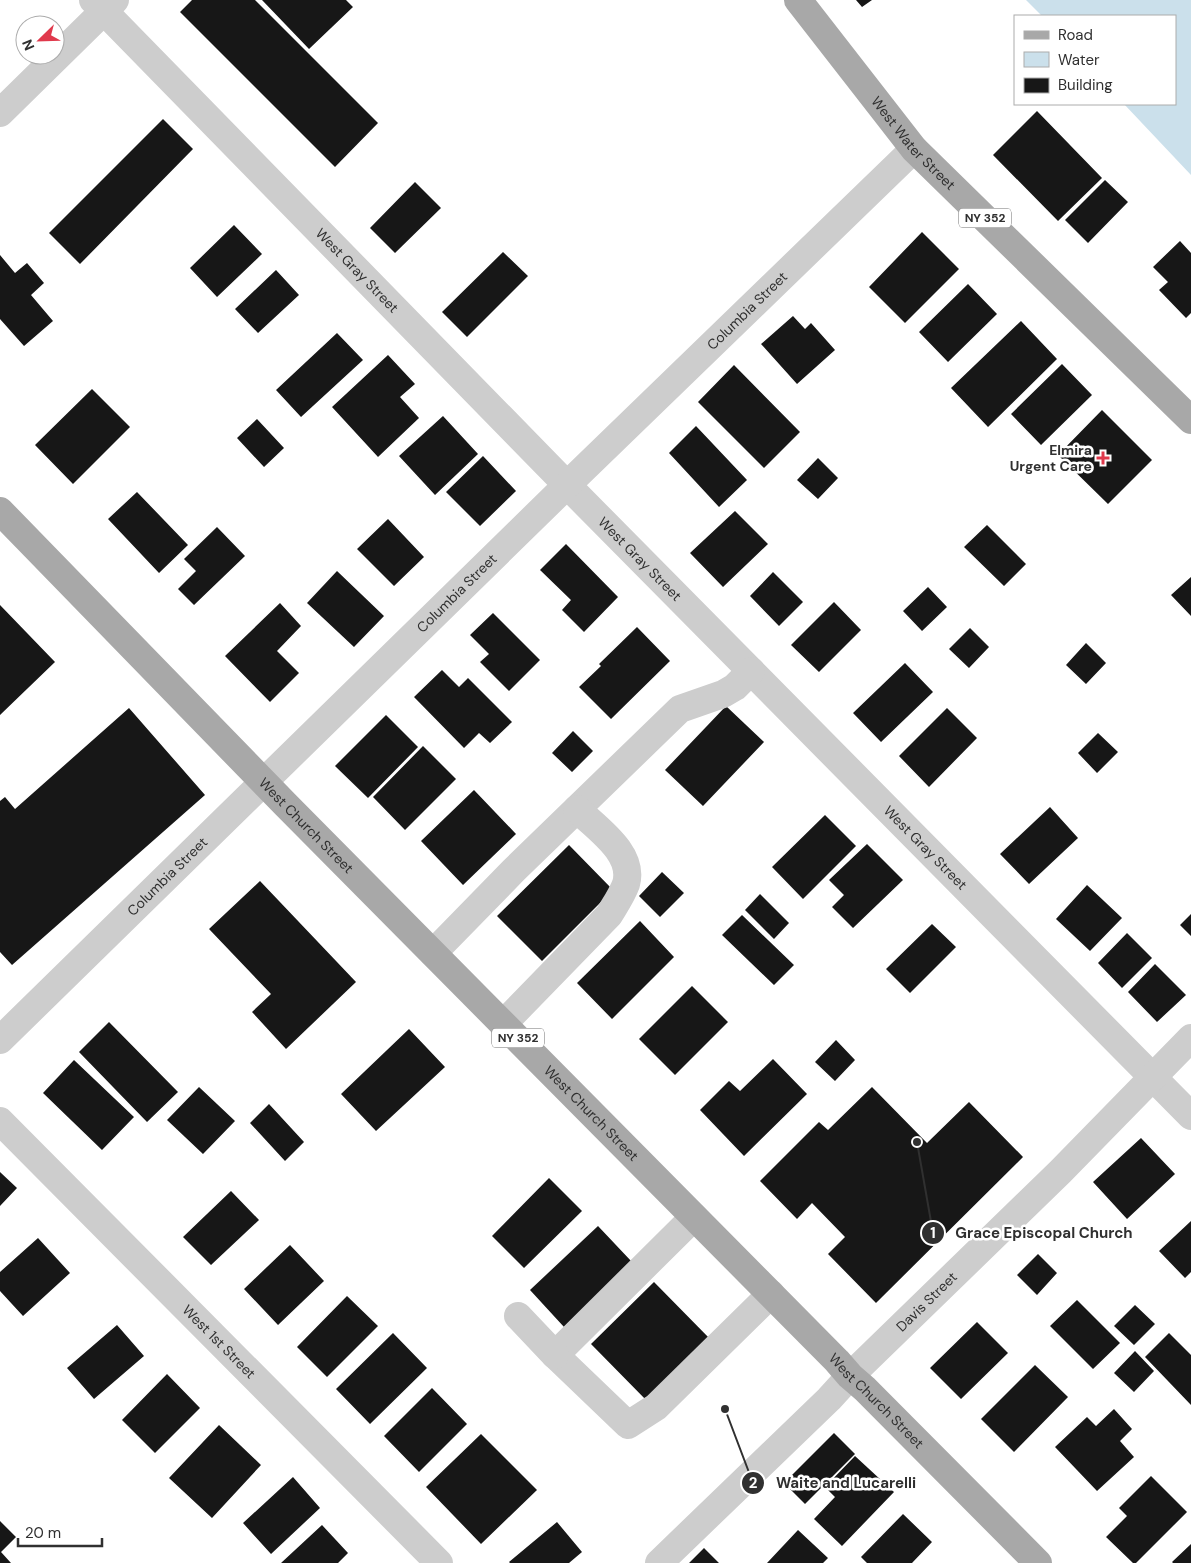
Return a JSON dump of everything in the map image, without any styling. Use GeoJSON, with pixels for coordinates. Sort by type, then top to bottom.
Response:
{"type":"FeatureCollection","features":[{"type":"Feature","properties":{"kind":"main road","name":"West Water Street"},"geometry":{"type":"LineString","coordinates":[[798,0],[914,149],[1191,420]]}},
{"type":"Feature","properties":{"kind":"main road","name":"West Church Street"},"geometry":{"type":"LineString","coordinates":[[0,511],[264,782],[850,1376],[1038,1563]]}},
{"type":"Feature","properties":{"kind":"street"},"geometry":{"type":"LineString","coordinates":[[0,113],[104,4]]}},
{"type":"Feature","properties":{"kind":"street","name":"West Gray Street"},"geometry":{"type":"LineString","coordinates":[[104,4],[567,485],[1191,1116]]}},
{"type":"Feature","properties":{"kind":"street","name":"Columbia Street"},"geometry":{"type":"LineString","coordinates":[[0,1040],[567,485],[914,149]]}},
{"type":"Feature","properties":{"kind":"street"},"geometry":{"type":"LineString","coordinates":[[433,953],[514,870],[680,709],[723,694],[735,687],[751,670]]}},
{"type":"Feature","properties":{"kind":"street"},"geometry":{"type":"LineString","coordinates":[[503,1024],[609,915],[621,896],[626,882],[627,866],[623,855],[577,809]]}},
{"type":"Feature","properties":{"kind":"street","name":"Davis Street"},"geometry":{"type":"LineString","coordinates":[[659,1563],[1060,1172],[1191,1038]]}},
{"type":"Feature","properties":{"kind":"street","name":"West 1st Street"},"geometry":{"type":"LineString","coordinates":[[0,1121],[439,1563]]}},
{"type":"Feature","properties":{"kind":"street"},"geometry":{"type":"LineString","coordinates":[[555,1355],[694,1217]]}},
{"type":"Feature","properties":{"kind":"street"},"geometry":{"type":"LineString","coordinates":[[518,1316],[555,1355],[628,1425],[656,1407],[771,1294]]}},
{"type":"Feature","properties":{"kind":"water"},"geometry":{"type":"Polygon","coordinates":[[[1026,0],[1191,0],[1191,175],[1125,105],[1176,105],[1176,15],[1041,15],[1026,0]]]}},
{"type":"Feature","properties":{"kind":"building"},"geometry":{"type":"Polygon","coordinates":[[[192,0],[255,0],[378,123],[335,167],[180,12],[192,0]]]}},
{"type":"Feature","properties":{"kind":"building"},"geometry":{"type":"Polygon","coordinates":[[[262,0],[346,0],[353,7],[309,49],[262,0]]]}},
{"type":"Feature","properties":{"kind":"building"},"geometry":{"type":"Polygon","coordinates":[[[856,0],[872,0],[862,7],[856,0]]]}},
{"type":"Feature","properties":{"kind":"building"},"geometry":{"type":"Polygon","coordinates":[[[1037,111],[1102,178],[1058,221],[993,155],[1037,111]]]}},
{"type":"Feature","properties":{"kind":"building"},"geometry":{"type":"Polygon","coordinates":[[[163,119],[193,149],[80,264],[49,233],[163,119]]]}},
{"type":"Feature","properties":{"kind":"building"},"geometry":{"type":"Polygon","coordinates":[[[1105,180],[1128,202],[1088,243],[1065,220],[1105,180]]]}},
{"type":"Feature","properties":{"kind":"building"},"geometry":{"type":"Polygon","coordinates":[[[415,182],[441,208],[395,253],[370,228],[415,182]]]}},
{"type":"Feature","properties":{"kind":"building"},"geometry":{"type":"Polygon","coordinates":[[[234,225],[262,254],[217,297],[190,268],[234,225]]]}},
{"type":"Feature","properties":{"kind":"building"},"geometry":{"type":"Polygon","coordinates":[[[922,232],[959,269],[905,323],[869,287],[922,232]]]}},
{"type":"Feature","properties":{"kind":"building"},"geometry":{"type":"Polygon","coordinates":[[[1180,241],[1191,253],[1191,313],[1186,318],[1159,290],[1168,282],[1153,267],[1180,241]]]}},
{"type":"Feature","properties":{"kind":"building"},"geometry":{"type":"Polygon","coordinates":[[[503,252],[528,276],[467,337],[442,312],[503,252]]]}},
{"type":"Feature","properties":{"kind":"building"},"geometry":{"type":"Polygon","coordinates":[[[0,255],[15,273],[27,263],[44,283],[31,295],[53,321],[24,346],[0,319],[0,255]]]}},
{"type":"Feature","properties":{"kind":"building"},"geometry":{"type":"Polygon","coordinates":[[[276,270],[299,295],[258,333],[235,309],[276,270]]]}},
{"type":"Feature","properties":{"kind":"building"},"geometry":{"type":"Polygon","coordinates":[[[968,284],[997,314],[948,362],[919,332],[968,284]]]}},
{"type":"Feature","properties":{"kind":"building"},"geometry":{"type":"Polygon","coordinates":[[[793,316],[805,329],[811,323],[835,350],[797,384],[761,344],[793,316]]]}},
{"type":"Feature","properties":{"kind":"building"},"geometry":{"type":"Polygon","coordinates":[[[1021,321],[1057,359],[988,427],[951,388],[1021,321]]]}},
{"type":"Feature","properties":{"kind":"building"},"geometry":{"type":"Polygon","coordinates":[[[337,333],[363,360],[301,417],[276,390],[337,333]]]}},
{"type":"Feature","properties":{"kind":"building"},"geometry":{"type":"Polygon","coordinates":[[[388,355],[415,384],[400,397],[419,418],[378,457],[332,407],[388,355]]]}},
{"type":"Feature","properties":{"kind":"building"},"geometry":{"type":"Polygon","coordinates":[[[1062,364],[1092,395],[1041,445],[1011,414],[1062,364]]]}},
{"type":"Feature","properties":{"kind":"building"},"geometry":{"type":"Polygon","coordinates":[[[734,365],[800,432],[764,468],[698,402],[734,365]]]}},
{"type":"Feature","properties":{"kind":"building"},"geometry":{"type":"Polygon","coordinates":[[[92,389],[130,427],[73,484],[35,445],[92,389]]]}},
{"type":"Feature","properties":{"kind":"building"},"geometry":{"type":"Polygon","coordinates":[[[1102,410],[1152,460],[1108,504],[1058,455],[1102,410]]]}},
{"type":"Feature","properties":{"kind":"building"},"geometry":{"type":"Polygon","coordinates":[[[443,416],[478,454],[435,495],[399,456],[443,416]]]}},
{"type":"Feature","properties":{"kind":"building"},"geometry":{"type":"Polygon","coordinates":[[[257,419],[284,448],[264,467],[237,438],[257,419]]]}},
{"type":"Feature","properties":{"kind":"building"},"geometry":{"type":"Polygon","coordinates":[[[696,426],[747,480],[719,507],[669,453],[696,426]]]}},
{"type":"Feature","properties":{"kind":"building"},"geometry":{"type":"Polygon","coordinates":[[[483,456],[516,491],[480,526],[446,492],[483,456]]]}},
{"type":"Feature","properties":{"kind":"building"},"geometry":{"type":"Polygon","coordinates":[[[818,458],[838,478],[818,499],[797,480],[818,458]]]}},
{"type":"Feature","properties":{"kind":"building"},"geometry":{"type":"Polygon","coordinates":[[[137,492],[188,545],[159,573],[108,519],[137,492]]]}},
{"type":"Feature","properties":{"kind":"building"},"geometry":{"type":"Polygon","coordinates":[[[735,511],[768,544],[723,587],[690,553],[735,511]]]}},
{"type":"Feature","properties":{"kind":"building"},"geometry":{"type":"Polygon","coordinates":[[[388,519],[424,557],[394,586],[357,549],[388,519]]]}},
{"type":"Feature","properties":{"kind":"building"},"geometry":{"type":"Polygon","coordinates":[[[987,525],[1026,564],[1004,586],[964,547],[987,525]]]}},
{"type":"Feature","properties":{"kind":"building"},"geometry":{"type":"Polygon","coordinates":[[[217,527],[245,556],[194,605],[178,589],[196,571],[184,559],[217,527]]]}},
{"type":"Feature","properties":{"kind":"building"},"geometry":{"type":"Polygon","coordinates":[[[566,544],[618,597],[584,632],[562,610],[571,600],[540,570],[566,544]]]}},
{"type":"Feature","properties":{"kind":"building"},"geometry":{"type":"Polygon","coordinates":[[[337,571],[384,616],[354,647],[307,603],[337,571]]]}},
{"type":"Feature","properties":{"kind":"building"},"geometry":{"type":"Polygon","coordinates":[[[773,572],[803,602],[779,626],[750,596],[773,572]]]}},
{"type":"Feature","properties":{"kind":"building"},"geometry":{"type":"Polygon","coordinates":[[[1191,577],[1191,616],[1171,595],[1191,577]]]}},
{"type":"Feature","properties":{"kind":"building"},"geometry":{"type":"Polygon","coordinates":[[[928,587],[947,607],[922,631],[903,611],[928,587]]]}},
{"type":"Feature","properties":{"kind":"building"},"geometry":{"type":"Polygon","coordinates":[[[834,602],[861,630],[819,672],[791,645],[834,602]]]}},
{"type":"Feature","properties":{"kind":"building"},"geometry":{"type":"Polygon","coordinates":[[[280,603],[301,626],[277,651],[299,673],[270,702],[225,656],[280,603]]]}},
{"type":"Feature","properties":{"kind":"building"},"geometry":{"type":"Polygon","coordinates":[[[0,605],[55,662],[0,715],[0,605]]]}},
{"type":"Feature","properties":{"kind":"building"},"geometry":{"type":"Polygon","coordinates":[[[493,613],[540,660],[509,691],[480,662],[489,654],[470,635],[493,613]]]}},
{"type":"Feature","properties":{"kind":"building"},"geometry":{"type":"Polygon","coordinates":[[[637,627],[670,661],[611,719],[579,687],[601,666],[599,664],[637,627]]]}},
{"type":"Feature","properties":{"kind":"building"},"geometry":{"type":"Polygon","coordinates":[[[970,628],[989,647],[969,668],[949,649],[970,628]]]}},
{"type":"Feature","properties":{"kind":"building"},"geometry":{"type":"Polygon","coordinates":[[[1086,643],[1106,663],[1086,684],[1066,665],[1086,643]]]}},
{"type":"Feature","properties":{"kind":"building"},"geometry":{"type":"Polygon","coordinates":[[[905,663],[933,692],[881,742],[853,713],[905,663]]]}},
{"type":"Feature","properties":{"kind":"building"},"geometry":{"type":"Polygon","coordinates":[[[442,670],[459,687],[468,678],[512,722],[490,743],[479,733],[464,748],[414,697],[442,670]]]}},
{"type":"Feature","properties":{"kind":"building"},"geometry":{"type":"Polygon","coordinates":[[[726,706],[764,742],[703,806],[665,770],[726,706]]]}},
{"type":"Feature","properties":{"kind":"building"},"geometry":{"type":"Polygon","coordinates":[[[129,708],[205,795],[12,965],[0,952],[0,801],[5,797],[15,809],[129,708]]]}},
{"type":"Feature","properties":{"kind":"building"},"geometry":{"type":"Polygon","coordinates":[[[947,708],[977,738],[929,787],[899,756],[947,708]]]}},
{"type":"Feature","properties":{"kind":"building"},"geometry":{"type":"Polygon","coordinates":[[[386,715],[418,747],[368,798],[335,766],[386,715]]]}},
{"type":"Feature","properties":{"kind":"building"},"geometry":{"type":"Polygon","coordinates":[[[573,731],[593,751],[572,772],[552,753],[573,731]]]}},
{"type":"Feature","properties":{"kind":"building"},"geometry":{"type":"Polygon","coordinates":[[[1098,733],[1118,752],[1097,773],[1078,753],[1098,733]]]}},
{"type":"Feature","properties":{"kind":"building"},"geometry":{"type":"Polygon","coordinates":[[[423,746],[456,779],[405,830],[373,797],[423,746]]]}},
{"type":"Feature","properties":{"kind":"building"},"geometry":{"type":"Polygon","coordinates":[[[474,790],[516,834],[463,885],[421,841],[474,790]]]}},
{"type":"Feature","properties":{"kind":"building"},"geometry":{"type":"Polygon","coordinates":[[[1050,807],[1078,838],[1029,884],[1000,854],[1050,807]]]}},
{"type":"Feature","properties":{"kind":"building"},"geometry":{"type":"Polygon","coordinates":[[[825,815],[856,846],[803,899],[772,867],[825,815]]]}},
{"type":"Feature","properties":{"kind":"building"},"geometry":{"type":"Polygon","coordinates":[[[867,844],[903,880],[853,928],[832,907],[844,895],[829,880],[867,844]]]}},
{"type":"Feature","properties":{"kind":"building"},"geometry":{"type":"Polygon","coordinates":[[[569,845],[613,890],[542,961],[497,916],[569,845]]]}},
{"type":"Feature","properties":{"kind":"building"},"geometry":{"type":"Polygon","coordinates":[[[662,872],[684,893],[660,917],[639,896],[662,872]]]}},
{"type":"Feature","properties":{"kind":"building"},"geometry":{"type":"Polygon","coordinates":[[[260,881],[356,982],[286,1049],[252,1012],[271,994],[209,929],[260,881]]]}},
{"type":"Feature","properties":{"kind":"building"},"geometry":{"type":"Polygon","coordinates":[[[1087,885],[1122,918],[1090,951],[1056,919],[1087,885]]]}},
{"type":"Feature","properties":{"kind":"building"},"geometry":{"type":"Polygon","coordinates":[[[760,894],[789,923],[774,939],[745,910],[760,894]]]}},
{"type":"Feature","properties":{"kind":"building"},"geometry":{"type":"Polygon","coordinates":[[[1191,914],[1191,936],[1180,925],[1191,914]]]}},
{"type":"Feature","properties":{"kind":"building"},"geometry":{"type":"Polygon","coordinates":[[[742,915],[794,965],[774,985],[722,935],[742,915]]]}},
{"type":"Feature","properties":{"kind":"building"},"geometry":{"type":"Polygon","coordinates":[[[640,921],[674,957],[612,1019],[577,983],[640,921]]]}},
{"type":"Feature","properties":{"kind":"building"},"geometry":{"type":"Polygon","coordinates":[[[932,924],[956,947],[910,993],[886,969],[932,924]]]}},
{"type":"Feature","properties":{"kind":"building"},"geometry":{"type":"Polygon","coordinates":[[[1127,933],[1152,958],[1122,988],[1098,963],[1127,933]]]}},
{"type":"Feature","properties":{"kind":"building"},"geometry":{"type":"Polygon","coordinates":[[[1155,964],[1186,995],[1157,1022],[1128,992],[1155,964]]]}},
{"type":"Feature","properties":{"kind":"building"},"geometry":{"type":"Polygon","coordinates":[[[692,986],[728,1022],[675,1075],[639,1039],[692,986]]]}},
{"type":"Feature","properties":{"kind":"building"},"geometry":{"type":"Polygon","coordinates":[[[109,1022],[178,1092],[147,1122],[79,1052],[109,1022]]]}},
{"type":"Feature","properties":{"kind":"building"},"geometry":{"type":"Polygon","coordinates":[[[409,1029],[445,1067],[376,1131],[341,1094],[409,1029]]]}},
{"type":"Feature","properties":{"kind":"building"},"geometry":{"type":"Polygon","coordinates":[[[836,1040],[855,1060],[835,1081],[815,1062],[836,1040]]]}},
{"type":"Feature","properties":{"kind":"building"},"geometry":{"type":"Polygon","coordinates":[[[773,1059],[807,1094],[744,1156],[700,1110],[729,1081],[740,1091],[773,1059]]]}},
{"type":"Feature","properties":{"kind":"building"},"geometry":{"type":"Polygon","coordinates":[[[74,1060],[134,1117],[102,1150],[43,1093],[74,1060]]]}},
{"type":"Feature","properties":{"kind":"building"},"geometry":{"type":"Polygon","coordinates":[[[199,1087],[235,1121],[203,1154],[167,1120],[199,1087]]]}},
{"type":"Feature","properties":{"kind":"building"},"geometry":{"type":"Polygon","coordinates":[[[872,1087],[927,1143],[969,1102],[1023,1157],[876,1303],[828,1254],[845,1237],[812,1203],[797,1219],[760,1181],[819,1122],[828,1130],[872,1087]]]}},
{"type":"Feature","properties":{"kind":"building"},"geometry":{"type":"Polygon","coordinates":[[[269,1104],[304,1142],[285,1161],[250,1123],[269,1104]]]}},
{"type":"Feature","properties":{"kind":"building"},"geometry":{"type":"Polygon","coordinates":[[[1141,1138],[1175,1174],[1127,1219],[1093,1182],[1141,1138]]]}},
{"type":"Feature","properties":{"kind":"building"},"geometry":{"type":"Polygon","coordinates":[[[0,1172],[17,1188],[0,1206],[0,1172]]]}},
{"type":"Feature","properties":{"kind":"building"},"geometry":{"type":"Polygon","coordinates":[[[549,1178],[582,1211],[524,1268],[492,1236],[549,1178]]]}},
{"type":"Feature","properties":{"kind":"building"},"geometry":{"type":"Polygon","coordinates":[[[231,1191],[259,1220],[211,1265],[183,1237],[231,1191]]]}},
{"type":"Feature","properties":{"kind":"building"},"geometry":{"type":"Polygon","coordinates":[[[1191,1221],[1191,1272],[1185,1278],[1159,1251],[1191,1221]]]}},
{"type":"Feature","properties":{"kind":"building"},"geometry":{"type":"Polygon","coordinates":[[[598,1226],[632,1262],[564,1327],[530,1290],[598,1226]]]}},
{"type":"Feature","properties":{"kind":"building"},"geometry":{"type":"Polygon","coordinates":[[[38,1238],[70,1273],[23,1316],[0,1291],[0,1272],[38,1238]]]}},
{"type":"Feature","properties":{"kind":"building"},"geometry":{"type":"Polygon","coordinates":[[[290,1245],[324,1281],[278,1325],[244,1289],[290,1245]]]}},
{"type":"Feature","properties":{"kind":"building"},"geometry":{"type":"Polygon","coordinates":[[[1038,1254],[1057,1273],[1037,1295],[1017,1275],[1038,1254]]]}},
{"type":"Feature","properties":{"kind":"building"},"geometry":{"type":"Polygon","coordinates":[[[654,1282],[712,1341],[649,1403],[591,1344],[654,1282]]]}},
{"type":"Feature","properties":{"kind":"building"},"geometry":{"type":"Polygon","coordinates":[[[347,1296],[378,1326],[327,1377],[297,1347],[347,1296]]]}},
{"type":"Feature","properties":{"kind":"building"},"geometry":{"type":"Polygon","coordinates":[[[1077,1300],[1120,1343],[1093,1369],[1050,1326],[1077,1300]]]}},
{"type":"Feature","properties":{"kind":"building"},"geometry":{"type":"Polygon","coordinates":[[[1135,1305],[1155,1324],[1134,1345],[1114,1326],[1135,1305]]]}},
{"type":"Feature","properties":{"kind":"building"},"geometry":{"type":"Polygon","coordinates":[[[977,1322],[1008,1353],[961,1399],[930,1368],[977,1322]]]}},
{"type":"Feature","properties":{"kind":"building"},"geometry":{"type":"Polygon","coordinates":[[[117,1325],[144,1356],[94,1399],[67,1368],[117,1325]]]}},
{"type":"Feature","properties":{"kind":"building"},"geometry":{"type":"Polygon","coordinates":[[[393,1333],[427,1368],[370,1424],[336,1389],[393,1333]]]}},
{"type":"Feature","properties":{"kind":"building"},"geometry":{"type":"Polygon","coordinates":[[[1169,1333],[1191,1355],[1191,1405],[1145,1357],[1169,1333]]]}},
{"type":"Feature","properties":{"kind":"building"},"geometry":{"type":"Polygon","coordinates":[[[1135,1351],[1154,1371],[1134,1392],[1114,1373],[1135,1351]]]}},
{"type":"Feature","properties":{"kind":"building"},"geometry":{"type":"Polygon","coordinates":[[[1035,1365],[1068,1397],[1014,1452],[981,1419],[1035,1365]]]}},
{"type":"Feature","properties":{"kind":"building"},"geometry":{"type":"Polygon","coordinates":[[[167,1374],[200,1408],[155,1453],[122,1420],[167,1374]]]}},
{"type":"Feature","properties":{"kind":"building"},"geometry":{"type":"Polygon","coordinates":[[[432,1388],[467,1424],[419,1472],[384,1436],[432,1388]]]}},
{"type":"Feature","properties":{"kind":"building"},"geometry":{"type":"Polygon","coordinates":[[[1114,1409],[1132,1429],[1120,1441],[1134,1457],[1097,1491],[1055,1447],[1087,1417],[1096,1426],[1114,1409]]]}},
{"type":"Feature","properties":{"kind":"building"},"geometry":{"type":"Polygon","coordinates":[[[219,1425],[261,1465],[212,1518],[169,1478],[219,1425]]]}},
{"type":"Feature","properties":{"kind":"building"},"geometry":{"type":"Polygon","coordinates":[[[834,1433],[855,1454],[805,1504],[784,1483],[834,1433]]]}},
{"type":"Feature","properties":{"kind":"building"},"geometry":{"type":"Polygon","coordinates":[[[481,1434],[537,1490],[481,1544],[426,1487],[481,1434]]]}},
{"type":"Feature","properties":{"kind":"building"},"geometry":{"type":"Polygon","coordinates":[[[855,1456],[894,1492],[842,1546],[814,1519],[835,1497],[825,1487],[855,1456]]]}},
{"type":"Feature","properties":{"kind":"building"},"geometry":{"type":"Polygon","coordinates":[[[1151,1476],[1187,1512],[1136,1563],[1133,1563],[1106,1537],[1127,1516],[1119,1508],[1151,1476]]]}},
{"type":"Feature","properties":{"kind":"building"},"geometry":{"type":"Polygon","coordinates":[[[293,1477],[320,1508],[271,1554],[243,1523],[293,1477]]]}},
{"type":"Feature","properties":{"kind":"building"},"geometry":{"type":"Polygon","coordinates":[[[903,1514],[932,1542],[912,1563],[867,1563],[861,1557],[903,1514]]]}},
{"type":"Feature","properties":{"kind":"building"},"geometry":{"type":"Polygon","coordinates":[[[0,1521],[16,1537],[1,1552],[11,1563],[0,1563],[0,1521]]]}},
{"type":"Feature","properties":{"kind":"building"},"geometry":{"type":"Polygon","coordinates":[[[557,1522],[582,1552],[569,1563],[509,1562],[557,1522]]]}},
{"type":"Feature","properties":{"kind":"building"},"geometry":{"type":"Polygon","coordinates":[[[322,1525],[348,1553],[338,1563],[281,1563],[322,1525]]]}},
{"type":"Feature","properties":{"kind":"building"},"geometry":{"type":"Polygon","coordinates":[[[798,1530],[828,1558],[823,1563],[767,1563],[798,1530]]]}},
{"type":"Feature","properties":{"kind":"building"},"geometry":{"type":"Polygon","coordinates":[[[1191,1544],[1191,1563],[1172,1562],[1191,1544]]]}},
{"type":"Feature","properties":{"kind":"building"},"geometry":{"type":"Polygon","coordinates":[[[704,1548],[719,1563],[689,1563],[704,1548]]]}},
{"type":"Feature","properties":{"kind":"place","name":"Elmira Urgent Care"},"geometry":{"type":"Point","coordinates":[1103,458]}},
{"type":"Feature","properties":{"kind":"place","name":"Grace Episcopal Church"},"geometry":{"type":"Point","coordinates":[917,1142]}},
{"type":"Feature","properties":{"kind":"place","name":"Waite and Lucarelli"},"geometry":{"type":"Point","coordinates":[725,1409]}}]}
